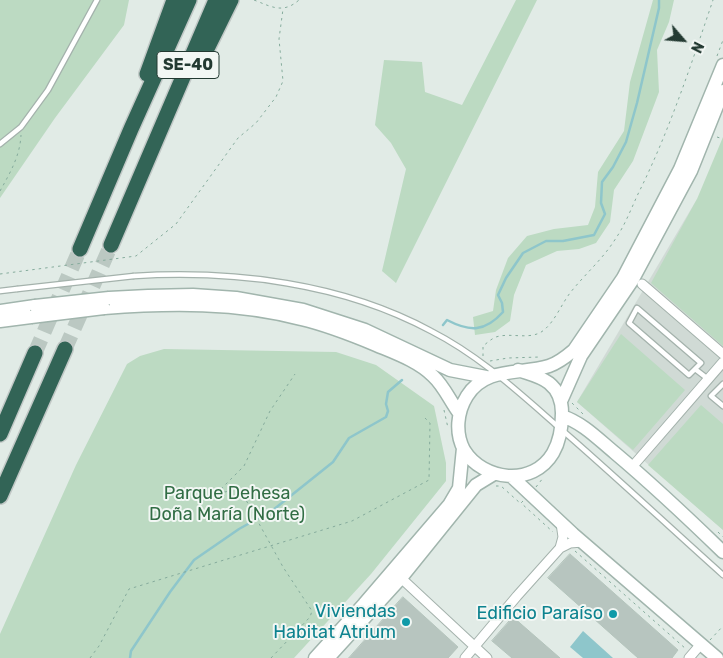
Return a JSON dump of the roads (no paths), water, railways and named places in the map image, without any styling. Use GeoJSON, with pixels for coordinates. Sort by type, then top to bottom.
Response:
{"type":"FeatureCollection","features":[{"type":"Feature","properties":{"kind":"highway"},"geometry":{"type":"LineString","coordinates":[[131,129],[153,56],[174,0]]}},
{"type":"Feature","properties":{"kind":"highway","name":"SE-40"},"geometry":{"type":"LineString","coordinates":[[80,249],[189,0]]}},
{"type":"Feature","properties":{"kind":"highway","name":"SE-40"},"geometry":{"type":"LineString","coordinates":[[111,245],[216,0]]}},
{"type":"Feature","properties":{"kind":"highway"},"geometry":{"type":"LineString","coordinates":[[160,130],[194,74],[231,0]]}},
{"type":"Feature","properties":{"kind":"highway"},"geometry":{"type":"LineString","coordinates":[[0,496],[65,349]]}},
{"type":"Feature","properties":{"kind":"highway"},"geometry":{"type":"LineString","coordinates":[[0,434],[35,353]]}},
{"type":"Feature","properties":{"kind":"main road"},"geometry":{"type":"LineString","coordinates":[[0,321],[33,312],[148,296],[236,298],[303,310],[365,330],[450,370],[492,375],[549,366],[568,356],[623,278],[680,169],[720,61]]}},
{"type":"Feature","properties":{"kind":"main road"},"geometry":{"type":"LineString","coordinates":[[328,658],[401,578],[476,485],[492,480],[527,474],[541,466],[552,455],[559,440],[561,429],[562,399],[581,356],[632,281],[692,171],[723,91]]}},
{"type":"Feature","properties":{"kind":"main road"},"geometry":{"type":"LineString","coordinates":[[107,303],[146,305],[192,304],[231,307],[301,318],[362,339],[398,354],[423,368],[442,387],[459,413]]}},
{"type":"Feature","properties":{"kind":"main road"},"geometry":{"type":"LineString","coordinates":[[0,311],[33,312]]}},
{"type":"Feature","properties":{"kind":"main road"},"geometry":{"type":"LineString","coordinates":[[518,370],[536,376],[550,384],[562,399]]}},
{"type":"Feature","properties":{"kind":"main road"},"geometry":{"type":"LineString","coordinates":[[492,375],[467,396],[459,413],[459,435],[463,448],[471,460],[492,480]]}},
{"type":"Feature","properties":{"kind":"main road"},"geometry":{"type":"LineString","coordinates":[[562,416],[586,428],[632,467],[723,552]]}},
{"type":"Feature","properties":{"kind":"main road"},"geometry":{"type":"LineString","coordinates":[[315,658],[449,505],[459,488],[463,448]]}},
{"type":"Feature","properties":{"kind":"main road"},"geometry":{"type":"LineString","coordinates":[[512,477],[525,499],[561,523],[717,658]]}},
{"type":"Feature","properties":{"kind":"street"},"geometry":{"type":"LineString","coordinates":[[642,284],[723,354]]}},
{"type":"Feature","properties":{"kind":"street"},"geometry":{"type":"LineString","coordinates":[[632,467],[723,362]]}},
{"type":"Feature","properties":{"kind":"street"},"geometry":{"type":"LineString","coordinates":[[465,658],[516,596],[563,544],[561,523]]}},
{"type":"Feature","properties":{"kind":"street"},"geometry":{"type":"LineString","coordinates":[[563,544],[583,542]]}},
{"type":"Feature","properties":{"kind":"street"},"geometry":{"type":"LineString","coordinates":[[401,578],[487,658]]}},
{"type":"Feature","properties":{"kind":"street"},"geometry":{"type":"LineString","coordinates":[[690,656],[701,644]]}},
{"type":"Feature","properties":{"kind":"lane"},"geometry":{"type":"LineString","coordinates":[[0,144],[20,127],[48,90],[97,0]]}},
{"type":"Feature","properties":{"kind":"lane"},"geometry":{"type":"LineString","coordinates":[[0,291],[134,276],[197,275],[263,280],[311,288],[356,299],[399,315],[433,332],[482,362],[492,375],[561,429],[723,575]]}},
{"type":"Feature","properties":{"kind":"lane"},"geometry":{"type":"LineString","coordinates":[[637,308],[701,363],[695,369],[689,375],[629,323],[637,308]]}},
{"type":"Feature","properties":{"kind":"lane"},"geometry":{"type":"LineString","coordinates":[[695,369],[708,379]]}},
{"type":"Feature","properties":{"kind":"lane"},"geometry":{"type":"LineString","coordinates":[[723,384],[712,396],[723,406]]}},
{"type":"Feature","properties":{"kind":"water"},"geometry":{"type":"Polygon","coordinates":[[[583,631],[613,658],[583,658],[570,647],[583,631]]]}},
{"type":"Feature","properties":{"kind":"waterway"},"geometry":{"type":"LineString","coordinates":[[443,325],[447,320],[470,328],[477,328],[490,323],[503,312],[502,303],[498,295],[506,278],[523,253],[546,241],[563,241],[594,235],[605,214],[601,203],[602,182],[613,167],[626,142],[637,103],[659,8],[659,0]]}},
{"type":"Feature","properties":{"kind":"waterway"},"geometry":{"type":"LineString","coordinates":[[130,658],[131,651],[170,592],[194,560],[239,529],[273,510],[333,462],[349,438],[386,417],[388,411],[386,404],[388,392],[402,380]]}},
{"type":"Feature","properties":{"kind":"tunnel"},"geometry":{"type":"LineString","coordinates":[[65,349],[111,245]]}},
{"type":"Feature","properties":{"kind":"tunnel"},"geometry":{"type":"LineString","coordinates":[[35,353],[80,249]]}},
{"type":"Feature","properties":{"kind":"place","name":"Edificio Paraíso"},"geometry":{"type":"Point","coordinates":[613,614]}},
{"type":"Feature","properties":{"kind":"place","name":"Viviendas Habitat Atrium"},"geometry":{"type":"Point","coordinates":[406,622]}},
{"type":"Feature","properties":{"kind":"park label","name":"Parque Dehesa Doña María (Norte)"},"geometry":{"type":"Point","coordinates":[227,504]}}]}
